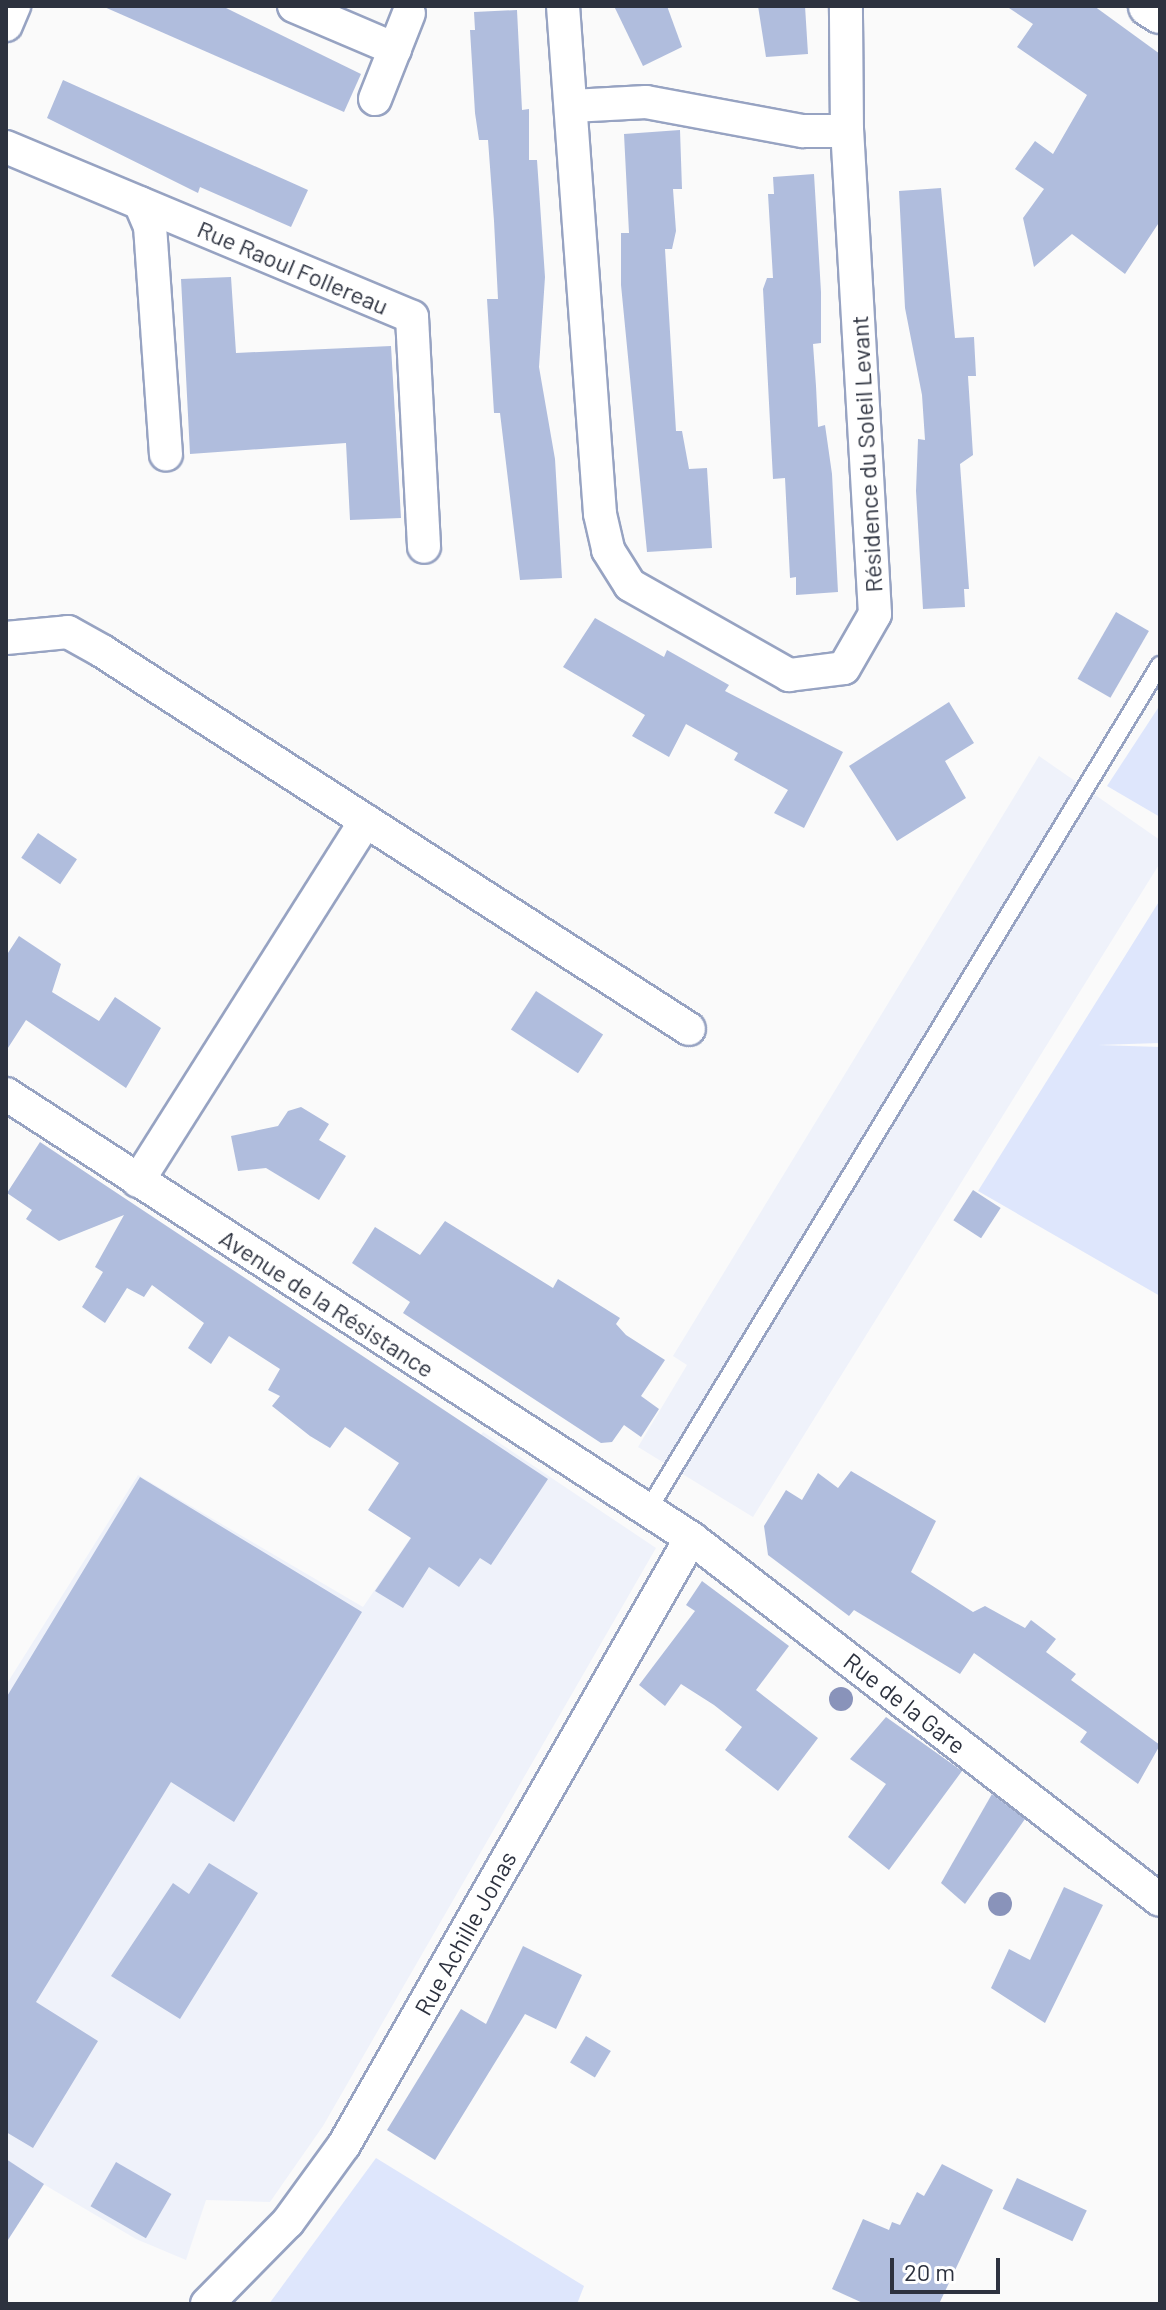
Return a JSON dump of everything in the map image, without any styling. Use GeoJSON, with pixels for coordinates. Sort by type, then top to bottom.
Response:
{"type":"FeatureCollection","features":[{"type":"Feature","properties":{"kind":"street"},"geometry":{"type":"LineString","coordinates":[[6,25],[14,6]]}},
{"type":"Feature","properties":{"kind":"street"},"geometry":{"type":"LineString","coordinates":[[294,6],[395,49]]}},
{"type":"Feature","properties":{"kind":"street","name":"Résidence du Soleil Levant"},"geometry":{"type":"LineString","coordinates":[[563,6],[600,514],[608,550],[630,585],[789,675],[844,668],[875,614],[847,131],[846,6]]}},
{"type":"Feature","properties":{"kind":"street"},"geometry":{"type":"LineString","coordinates":[[1149,6],[1160,13]]}},
{"type":"Feature","properties":{"kind":"street"},"geometry":{"type":"LineString","coordinates":[[375,99],[409,13]]}},
{"type":"Feature","properties":{"kind":"street"},"geometry":{"type":"LineString","coordinates":[[572,106],[646,102],[803,131],[847,131]]}},
{"type":"Feature","properties":{"kind":"street","name":"Rue Raoul Follereau"},"geometry":{"type":"LineString","coordinates":[[6,147],[412,317],[424,547]]}},
{"type":"Feature","properties":{"kind":"street"},"geometry":{"type":"LineString","coordinates":[[140,203],[150,226],[166,454]]}},
{"type":"Feature","properties":{"kind":"street"},"geometry":{"type":"LineString","coordinates":[[6,638],[68,632],[689,1029]]}},
{"type":"Feature","properties":{"kind":"street"},"geometry":{"type":"LineString","coordinates":[[138,1181],[366,821]]}},
{"type":"Feature","properties":{"kind":"street","name":"Avenue de la Résistance"},"geometry":{"type":"LineString","coordinates":[[6,1094],[648,1510]]}},
{"type":"Feature","properties":{"kind":"street","name":"Rue de la Gare"},"geometry":{"type":"LineString","coordinates":[[648,1510],[691,1538],[1160,1900]]}},
{"type":"Feature","properties":{"kind":"street","name":"Rue Achille Jonas"},"geometry":{"type":"LineString","coordinates":[[207,2304],[295,2214],[344,2145],[691,1538]]}},
{"type":"Feature","properties":{"kind":"lane"},"geometry":{"type":"LineString","coordinates":[[648,1510],[1160,665]]}},
{"type":"Feature","properties":{"kind":"shaded area"},"geometry":{"type":"Polygon","coordinates":[[[1160,705],[1160,817],[1107,786],[1160,705]]]}},
{"type":"Feature","properties":{"kind":"shaded area"},"geometry":{"type":"Polygon","coordinates":[[[1039,756],[1160,840],[1160,863],[753,1517],[638,1447],[687,1365],[673,1356],[1039,756]]]}},
{"type":"Feature","properties":{"kind":"shaded area"},"geometry":{"type":"Polygon","coordinates":[[[1160,900],[1160,1043],[1098,1045],[1160,1047],[1160,1296],[978,1191],[1160,900]]]}},
{"type":"Feature","properties":{"kind":"shaded area"},"geometry":{"type":"Polygon","coordinates":[[[483,1432],[656,1548],[323,2126],[270,2202],[206,2200],[186,2260],[136,2239],[6,2162],[6,1685],[138,1475],[363,1607],[483,1432]]]}},
{"type":"Feature","properties":{"kind":"shaded area"},"geometry":{"type":"Polygon","coordinates":[[[376,2158],[584,2286],[577,2304],[269,2304],[376,2158]]]}},
{"type":"Feature","properties":{"kind":"building"},"geometry":{"type":"Polygon","coordinates":[[[102,6],[222,6],[361,74],[344,112],[102,6]]]}},
{"type":"Feature","properties":{"kind":"building"},"geometry":{"type":"Polygon","coordinates":[[[614,6],[667,6],[682,47],[643,66],[614,6]]]}},
{"type":"Feature","properties":{"kind":"building"},"geometry":{"type":"Polygon","coordinates":[[[758,6],[805,6],[808,54],[766,57],[758,6]]]}},
{"type":"Feature","properties":{"kind":"building"},"geometry":{"type":"Polygon","coordinates":[[[1006,6],[1094,6],[1160,54],[1160,221],[1125,274],[1072,234],[1034,267],[1023,218],[1044,189],[1015,169],[1035,141],[1053,154],[1087,95],[1017,47],[1033,24],[1006,6]]]}},
{"type":"Feature","properties":{"kind":"building"},"geometry":{"type":"Polygon","coordinates":[[[517,10],[522,110],[529,109],[529,160],[537,160],[545,277],[539,367],[555,459],[562,578],[520,580],[500,413],[494,413],[487,299],[498,299],[494,221],[488,140],[479,140],[475,113],[470,30],[475,30],[474,12],[517,10]]]}},
{"type":"Feature","properties":{"kind":"building"},"geometry":{"type":"Polygon","coordinates":[[[63,80],[308,190],[291,227],[200,187],[198,193],[47,118],[63,80]]]}},
{"type":"Feature","properties":{"kind":"building"},"geometry":{"type":"Polygon","coordinates":[[[680,130],[682,189],[673,189],[676,231],[672,249],[665,249],[676,431],[682,431],[689,469],[707,468],[712,548],[647,552],[621,285],[621,233],[629,233],[624,134],[680,130]]]}},
{"type":"Feature","properties":{"kind":"building"},"geometry":{"type":"Polygon","coordinates":[[[814,174],[821,343],[813,344],[818,427],[825,425],[832,474],[838,592],[796,595],[796,577],[790,578],[785,478],[773,479],[763,289],[767,278],[773,278],[768,194],[774,194],[773,177],[814,174]]]}},
{"type":"Feature","properties":{"kind":"building"},"geometry":{"type":"Polygon","coordinates":[[[941,188],[955,338],[974,337],[976,376],[968,376],[973,455],[960,464],[969,589],[964,589],[965,607],[923,609],[916,491],[918,439],[925,440],[922,395],[905,308],[899,191],[941,188]]]}},
{"type":"Feature","properties":{"kind":"building"},"geometry":{"type":"Polygon","coordinates":[[[231,277],[236,353],[391,346],[401,518],[350,520],[346,443],[190,454],[181,279],[231,277]]]}},
{"type":"Feature","properties":{"kind":"building"},"geometry":{"type":"Polygon","coordinates":[[[1116,612],[1149,631],[1110,698],[1078,679],[1116,612]]]}},
{"type":"Feature","properties":{"kind":"building"},"geometry":{"type":"Polygon","coordinates":[[[595,618],[664,657],[667,650],[729,685],[725,691],[843,752],[804,828],[774,813],[788,790],[734,760],[738,753],[686,724],[669,757],[632,736],[645,715],[563,667],[595,618]]]}},
{"type":"Feature","properties":{"kind":"building"},"geometry":{"type":"Polygon","coordinates":[[[949,702],[974,743],[945,761],[966,798],[897,841],[849,766],[949,702]]]}},
{"type":"Feature","properties":{"kind":"building"},"geometry":{"type":"Polygon","coordinates":[[[38,833],[77,859],[60,884],[21,858],[38,833]]]}},
{"type":"Feature","properties":{"kind":"building"},"geometry":{"type":"Polygon","coordinates":[[[19,936],[61,964],[52,992],[99,1021],[115,997],[161,1028],[126,1088],[26,1020],[6,1051],[6,956],[19,936]]]}},
{"type":"Feature","properties":{"kind":"building"},"geometry":{"type":"Polygon","coordinates":[[[536,991],[603,1035],[578,1073],[511,1030],[536,991]]]}},
{"type":"Feature","properties":{"kind":"building"},"geometry":{"type":"Polygon","coordinates":[[[301,1107],[329,1124],[319,1140],[346,1156],[319,1200],[266,1168],[238,1171],[231,1136],[278,1126],[288,1111],[301,1107]]]}},
{"type":"Feature","properties":{"kind":"building"},"geometry":{"type":"Polygon","coordinates":[[[40,1142],[548,1479],[491,1565],[480,1558],[459,1587],[429,1567],[403,1608],[375,1591],[411,1538],[368,1510],[399,1463],[345,1427],[330,1448],[310,1436],[272,1406],[280,1396],[268,1390],[280,1369],[229,1336],[211,1364],[188,1348],[204,1323],[152,1285],[144,1297],[127,1288],[105,1323],[82,1307],[103,1272],[95,1267],[124,1215],[59,1241],[26,1219],[32,1210],[7,1193],[40,1142]]]}},
{"type":"Feature","properties":{"kind":"building"},"geometry":{"type":"Polygon","coordinates":[[[973,1190],[1001,1208],[981,1238],[953,1220],[973,1190]]]}},
{"type":"Feature","properties":{"kind":"building"},"geometry":{"type":"Polygon","coordinates":[[[445,1221],[553,1288],[558,1279],[620,1318],[616,1324],[626,1335],[665,1360],[641,1396],[659,1409],[641,1437],[624,1425],[612,1442],[601,1443],[403,1313],[410,1302],[352,1263],[375,1227],[420,1255],[445,1221]]]}},
{"type":"Feature","properties":{"kind":"building"},"geometry":{"type":"Polygon","coordinates":[[[851,1471],[936,1521],[911,1572],[973,1612],[985,1606],[1025,1628],[1031,1620],[1056,1639],[1046,1652],[1076,1674],[1071,1680],[1160,1745],[1138,1784],[1080,1742],[1087,1732],[974,1653],[960,1674],[854,1610],[849,1616],[768,1555],[764,1526],[786,1490],[802,1500],[818,1473],[838,1488],[851,1471]]]}},
{"type":"Feature","properties":{"kind":"building"},"geometry":{"type":"Polygon","coordinates":[[[140,1477],[362,1612],[234,1822],[171,1782],[36,2002],[98,2041],[33,2148],[6,2132],[6,1698],[140,1477]]]}},
{"type":"Feature","properties":{"kind":"building"},"geometry":{"type":"Polygon","coordinates":[[[702,1581],[789,1646],[756,1690],[818,1738],[778,1791],[725,1750],[742,1727],[714,1705],[681,1684],[665,1706],[639,1685],[695,1611],[686,1605],[702,1581]]]}},
{"type":"Feature","properties":{"kind":"building"},"geometry":{"type":"Polygon","coordinates":[[[886,1717],[962,1771],[889,1870],[848,1837],[886,1784],[850,1759],[886,1717]]]}},
{"type":"Feature","properties":{"kind":"building"},"geometry":{"type":"Polygon","coordinates":[[[992,1794],[1025,1819],[965,1904],[941,1883],[992,1794]]]}},
{"type":"Feature","properties":{"kind":"building"},"geometry":{"type":"Polygon","coordinates":[[[209,1863],[258,1893],[180,2019],[111,1976],[173,1883],[189,1894],[209,1863]]]}},
{"type":"Feature","properties":{"kind":"building"},"geometry":{"type":"Polygon","coordinates":[[[1064,1887],[1103,1905],[1045,2023],[991,1988],[1009,1949],[1030,1960],[1064,1887]]]}},
{"type":"Feature","properties":{"kind":"building"},"geometry":{"type":"Polygon","coordinates":[[[523,1946],[582,1975],[556,2029],[525,2014],[435,2160],[387,2130],[461,2009],[486,2024],[523,1946]]]}},
{"type":"Feature","properties":{"kind":"building"},"geometry":{"type":"Polygon","coordinates":[[[586,2036],[611,2051],[595,2078],[570,2063],[586,2036]]]}},
{"type":"Feature","properties":{"kind":"building"},"geometry":{"type":"Polygon","coordinates":[[[6,2159],[44,2184],[6,2243],[6,2159]]]}},
{"type":"Feature","properties":{"kind":"building"},"geometry":{"type":"Polygon","coordinates":[[[116,2162],[171,2194],[146,2238],[90,2206],[116,2162]]]}},
{"type":"Feature","properties":{"kind":"building"},"geometry":{"type":"Polygon","coordinates":[[[942,2164],[993,2190],[939,2304],[865,2304],[832,2289],[863,2219],[889,2230],[892,2222],[900,2225],[917,2192],[924,2196],[942,2164]]]}},
{"type":"Feature","properties":{"kind":"building"},"geometry":{"type":"Polygon","coordinates":[[[1017,2178],[1087,2211],[1072,2241],[1003,2209],[1017,2178]]]}}]}
